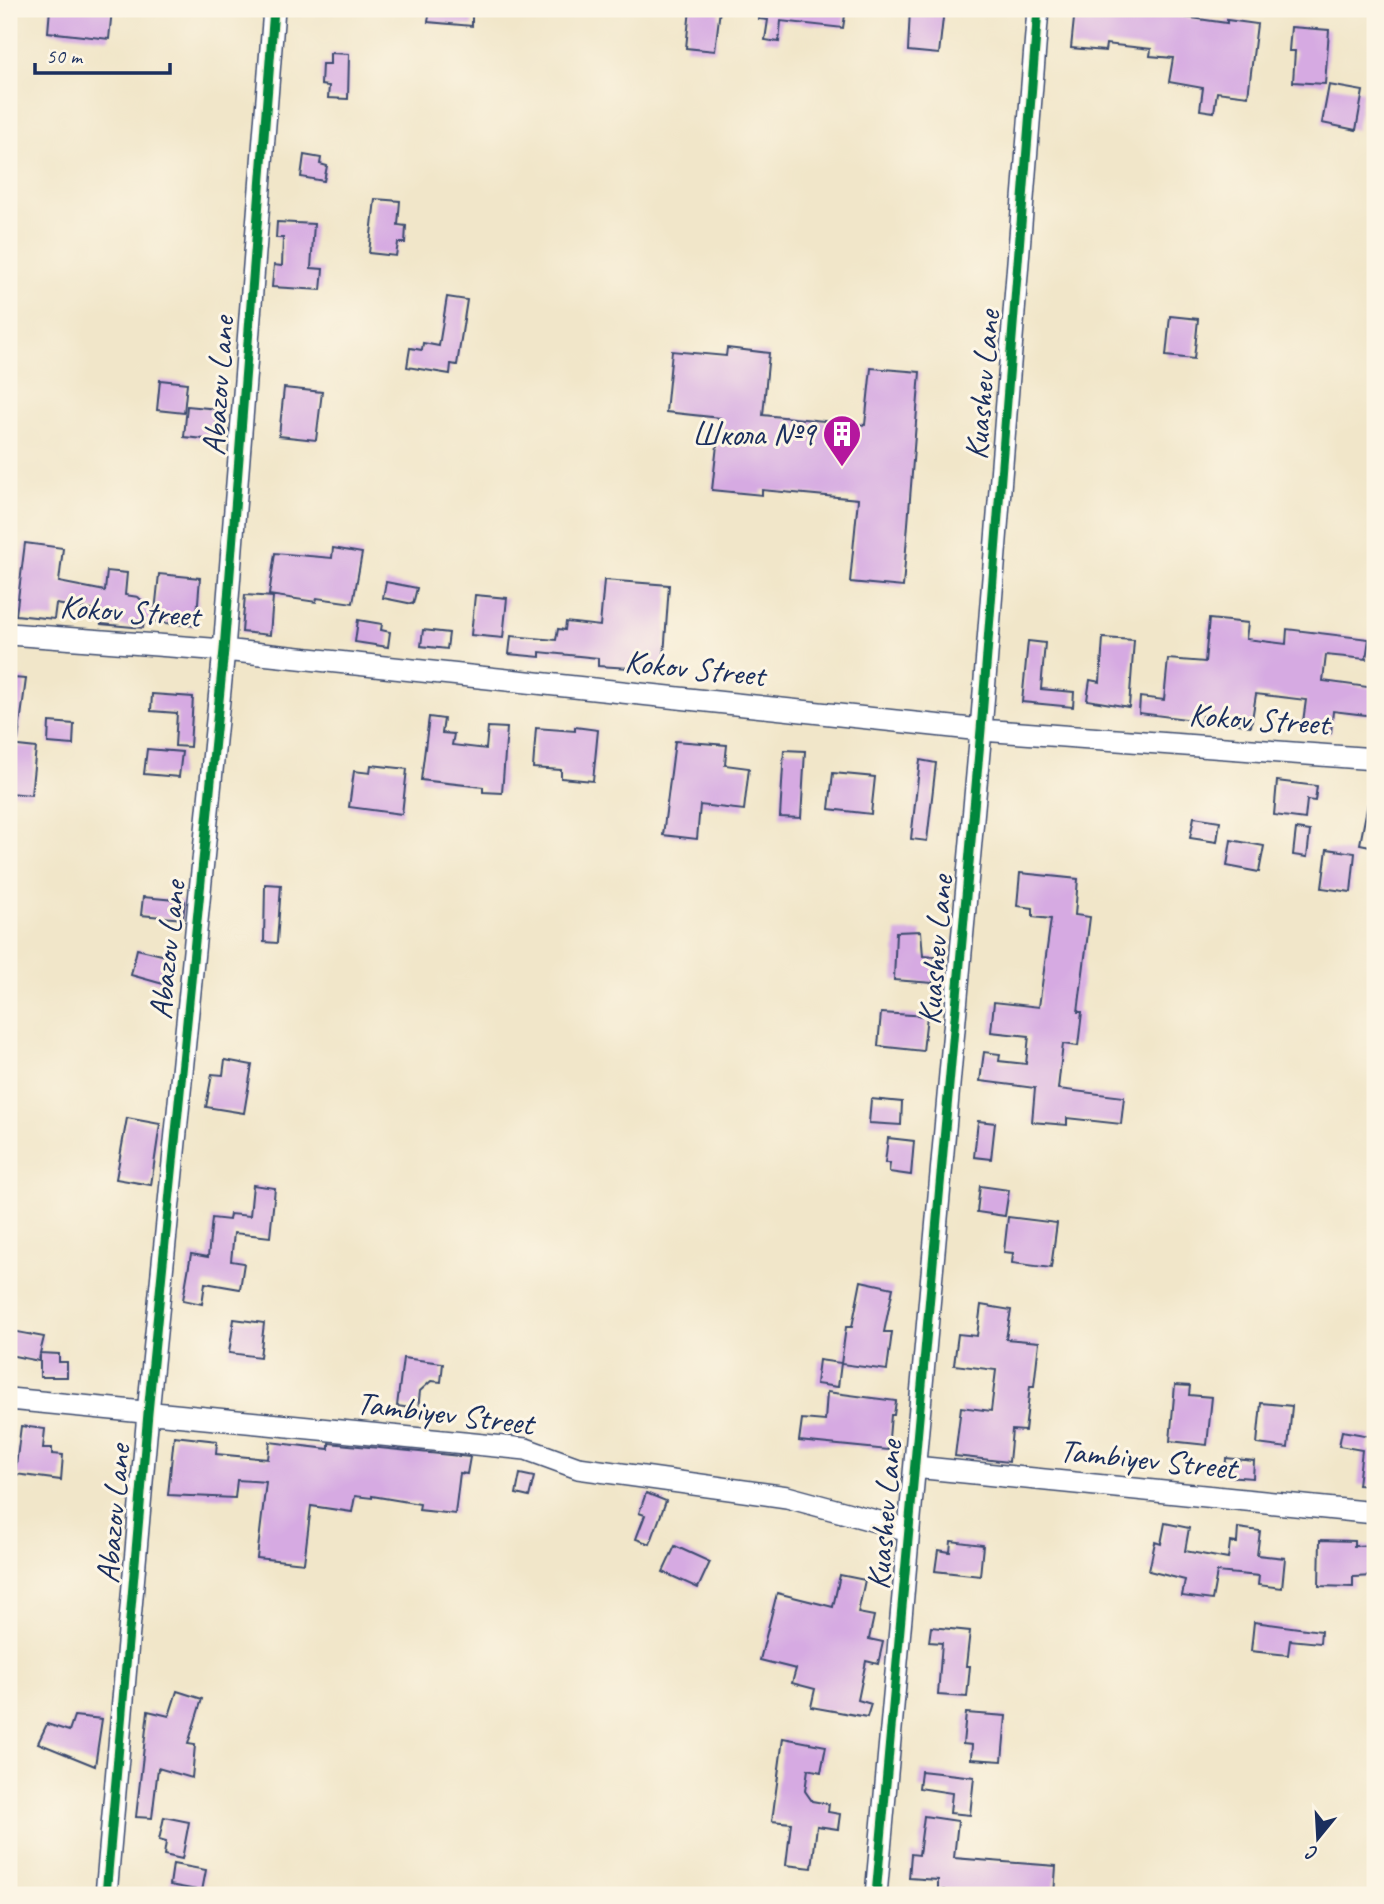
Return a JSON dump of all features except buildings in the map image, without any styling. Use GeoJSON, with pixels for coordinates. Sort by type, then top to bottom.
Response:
{"type":"FeatureCollection","features":[{"type":"Feature","properties":{"kind":"street","name":"Abazov Lane"},"geometry":{"type":"LineString","coordinates":[[106,1895],[148,1413],[224,650],[274,9]]}},
{"type":"Feature","properties":{"kind":"street","name":"Kuashev Lane"},"geometry":{"type":"LineString","coordinates":[[876,1895],[981,730],[1038,9]]}},
{"type":"Feature","properties":{"kind":"street","name":"Kokov Street"},"geometry":{"type":"LineString","coordinates":[[9,634],[224,650],[981,730],[1375,759]]}},
{"type":"Feature","properties":{"kind":"street","name":"Tambiyev Street"},"geometry":{"type":"LineString","coordinates":[[9,1399],[526,1449],[578,1468],[788,1497],[909,1530]]}},
{"type":"Feature","properties":{"kind":"street","name":"Tambiyev Street"},"geometry":{"type":"LineString","coordinates":[[915,1467],[1375,1513]]}},
{"type":"Feature","properties":{"kind":"cycle path"},"geometry":{"type":"LineString","coordinates":[[106,1895],[148,1413],[224,650],[274,9]]}},
{"type":"Feature","properties":{"kind":"cycle path"},"geometry":{"type":"LineString","coordinates":[[876,1895],[981,730],[1038,9]]}},
{"type":"Feature","properties":{"kind":"place","name":"Школа №9"},"geometry":{"type":"Point","coordinates":[842,468]}}]}
